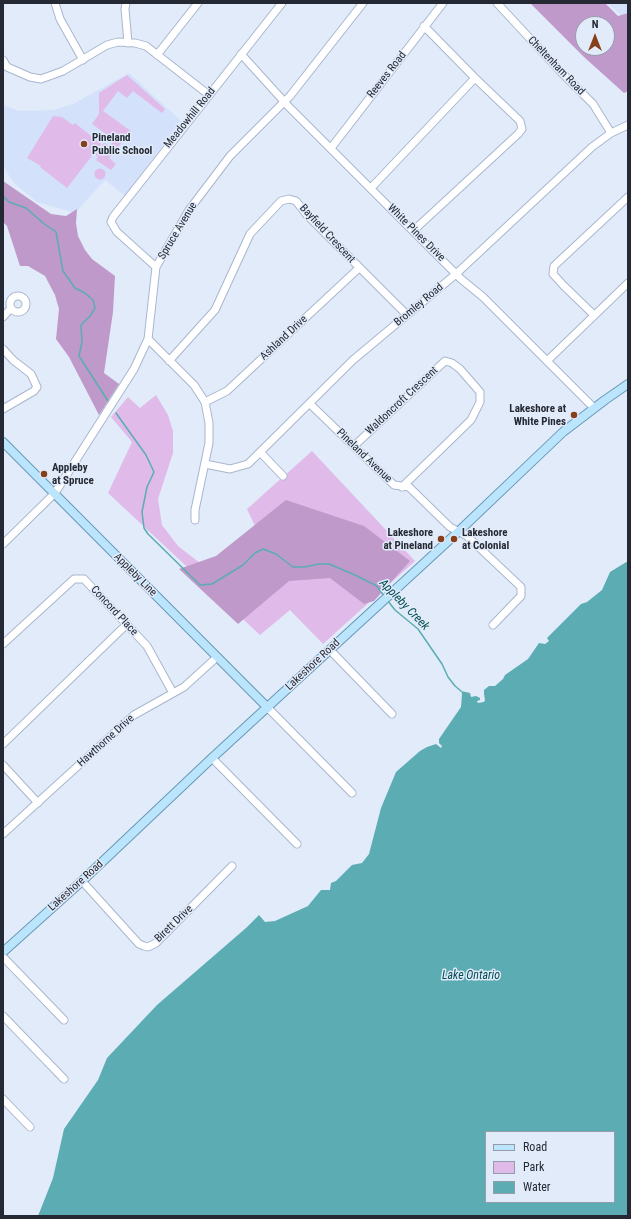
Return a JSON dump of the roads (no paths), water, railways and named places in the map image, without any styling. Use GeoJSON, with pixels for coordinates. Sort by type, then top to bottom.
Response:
{"type":"FeatureCollection","features":[{"type":"Feature","properties":{"kind":"main road","name":"Lakeshore Road"},"geometry":{"type":"LineString","coordinates":[[3,952],[82,881],[212,758],[458,532],[563,432],[628,384]]}},
{"type":"Feature","properties":{"kind":"main road","name":"Appleby Line"},"geometry":{"type":"LineString","coordinates":[[3,442],[268,708]]}},
{"type":"Feature","properties":{"kind":"street"},"geometry":{"type":"LineString","coordinates":[[55,3],[60,19],[82,60]]}},
{"type":"Feature","properties":{"kind":"street"},"geometry":{"type":"LineString","coordinates":[[126,3],[125,10],[128,43]]}},
{"type":"Feature","properties":{"kind":"street"},"geometry":{"type":"LineString","coordinates":[[157,55],[198,3]]}},
{"type":"Feature","properties":{"kind":"street","name":"Meadowhill Road"},"geometry":{"type":"LineString","coordinates":[[156,267],[117,232],[111,222],[113,217],[282,3]]}},
{"type":"Feature","properties":{"kind":"street","name":"Spruce Avenue"},"geometry":{"type":"LineString","coordinates":[[3,544],[55,493],[134,369],[148,339],[156,267],[189,210],[230,156],[284,101],[363,3]]}},
{"type":"Feature","properties":{"kind":"street","name":"Reeves Road"},"geometry":{"type":"LineString","coordinates":[[331,148],[443,3]]}},
{"type":"Feature","properties":{"kind":"street","name":"Cheltenham Road"},"geometry":{"type":"LineString","coordinates":[[496,3],[593,104],[611,133]]}},
{"type":"Feature","properties":{"kind":"street"},"geometry":{"type":"LineString","coordinates":[[414,231],[522,129],[520,121],[424,26]]}},
{"type":"Feature","properties":{"kind":"street"},"geometry":{"type":"LineString","coordinates":[[3,60],[7,67],[30,77],[41,79],[63,71],[107,45],[118,42],[146,46],[209,95]]}},
{"type":"Feature","properties":{"kind":"street","name":"White Pines Drive"},"geometry":{"type":"LineString","coordinates":[[241,54],[284,101],[456,274],[483,296],[594,408]]}},
{"type":"Feature","properties":{"kind":"street"},"geometry":{"type":"LineString","coordinates":[[371,188],[475,78]]}},
{"type":"Feature","properties":{"kind":"street","name":"Bromley Road"},"geometry":{"type":"LineString","coordinates":[[205,464],[230,469],[248,464],[310,404],[352,360],[456,274],[601,139],[628,124]]}},
{"type":"Feature","properties":{"kind":"street"},"geometry":{"type":"LineString","coordinates":[[594,315],[564,286],[554,274],[554,266],[628,197]]}},
{"type":"Feature","properties":{"kind":"street","name":"Bayfield Crescent"},"geometry":{"type":"LineString","coordinates":[[169,361],[215,310],[250,234],[281,201],[289,199],[296,201],[307,215],[407,315]]}},
{"type":"Feature","properties":{"kind":"street","name":"Ashland Drive"},"geometry":{"type":"LineString","coordinates":[[205,402],[227,391],[359,268]]}},
{"type":"Feature","properties":{"kind":"street"},"geometry":{"type":"LineString","coordinates":[[547,361],[628,283]]}},
{"type":"Feature","properties":{"kind":"street"},"geometry":{"type":"LineString","coordinates":[[3,317],[11,308]]}},
{"type":"Feature","properties":{"kind":"street"},"geometry":{"type":"LineString","coordinates":[[148,339],[194,385],[205,402],[209,423],[209,443],[195,510],[195,520]]}},
{"type":"Feature","properties":{"kind":"street"},"geometry":{"type":"LineString","coordinates":[[3,349],[13,360],[31,374],[37,387],[34,391],[3,409]]}},
{"type":"Feature","properties":{"kind":"street","name":"Waldoncroft Crescent"},"geometry":{"type":"LineString","coordinates":[[354,446],[445,361],[452,363],[460,369],[480,392],[480,402],[471,420],[402,487]]}},
{"type":"Feature","properties":{"kind":"street","name":"Pineland Avenue"},"geometry":{"type":"LineString","coordinates":[[310,404],[394,485],[410,487],[450,527],[467,536],[521,587],[521,596],[493,624]]}},
{"type":"Feature","properties":{"kind":"street"},"geometry":{"type":"LineString","coordinates":[[261,453],[282,476]]}},
{"type":"Feature","properties":{"kind":"street","name":"Concord Place"},"geometry":{"type":"LineString","coordinates":[[3,644],[74,579],[84,579],[147,646],[173,693]]}},
{"type":"Feature","properties":{"kind":"street"},"geometry":{"type":"LineString","coordinates":[[3,744],[126,624]]}},
{"type":"Feature","properties":{"kind":"street"},"geometry":{"type":"LineString","coordinates":[[330,650],[392,714]]}},
{"type":"Feature","properties":{"kind":"street","name":"Hawthorne Drive"},"geometry":{"type":"LineString","coordinates":[[3,834],[134,715],[188,684],[217,657]]}},
{"type":"Feature","properties":{"kind":"street"},"geometry":{"type":"LineString","coordinates":[[268,708],[352,793]]}},
{"type":"Feature","properties":{"kind":"street"},"geometry":{"type":"LineString","coordinates":[[212,758],[297,844]]}},
{"type":"Feature","properties":{"kind":"street"},"geometry":{"type":"LineString","coordinates":[[3,764],[38,803]]}},
{"type":"Feature","properties":{"kind":"street","name":"Birett Drive"},"geometry":{"type":"LineString","coordinates":[[82,881],[139,944],[148,947],[156,943],[232,866]]}},
{"type":"Feature","properties":{"kind":"street"},"geometry":{"type":"LineString","coordinates":[[3,957],[64,1020]]}},
{"type":"Feature","properties":{"kind":"street"},"geometry":{"type":"LineString","coordinates":[[3,1016],[64,1079]]}},
{"type":"Feature","properties":{"kind":"street"},"geometry":{"type":"LineString","coordinates":[[3,1099],[30,1127]]}},
{"type":"Feature","properties":{"kind":"water","name":"Lake Ontario"},"geometry":{"type":"Polygon","coordinates":[[[628,561],[628,1216],[38,1216],[53,1178],[64,1129],[98,1080],[107,1058],[157,1005],[259,915],[265,922],[275,921],[308,906],[321,890],[330,890],[331,883],[336,881],[352,865],[362,863],[369,854],[381,808],[396,772],[420,751],[427,747],[436,744],[441,748],[442,746],[439,743],[439,739],[461,707],[461,691],[470,693],[471,697],[476,696],[480,698],[480,700],[477,701],[478,703],[484,702],[484,690],[489,686],[495,686],[503,679],[505,675],[528,659],[539,643],[545,644],[549,641],[547,638],[581,604],[587,602],[602,590],[610,572],[628,561]]]}},
{"type":"Feature","properties":{"kind":"waterway","name":"Appleby Creek"},"geometry":{"type":"LineString","coordinates":[[3,196],[9,202],[26,208],[56,232],[63,271],[75,288],[85,293],[93,300],[95,308],[90,316],[81,325],[82,342],[79,356],[108,401]]}},
{"type":"Feature","properties":{"kind":"waterway","name":"Appleby Creek"},"geometry":{"type":"LineString","coordinates":[[116,413],[146,455],[154,472],[147,487],[142,512],[144,528],[148,534],[200,585],[212,584],[243,565],[255,553],[263,549],[276,554],[293,567],[329,564],[377,586],[384,596]]}},
{"type":"Feature","properties":{"kind":"waterway","name":"Appleby Creek"},"geometry":{"type":"LineString","coordinates":[[388,601],[395,610],[418,629],[442,664],[448,677],[461,691]]}},
{"type":"Feature","properties":{"kind":"place","name":"Pineland Public School"},"geometry":{"type":"Point","coordinates":[84,144]}},
{"type":"Feature","properties":{"kind":"place","name":"Lakeshore at White Pines"},"geometry":{"type":"Point","coordinates":[574,415]}},
{"type":"Feature","properties":{"kind":"place","name":"Appleby at Spruce"},"geometry":{"type":"Point","coordinates":[44,474]}},
{"type":"Feature","properties":{"kind":"place","name":"Lakeshore at Pineland"},"geometry":{"type":"Point","coordinates":[441,539]}},
{"type":"Feature","properties":{"kind":"place","name":"Lakeshore at Colonial"},"geometry":{"type":"Point","coordinates":[454,539]}}]}
